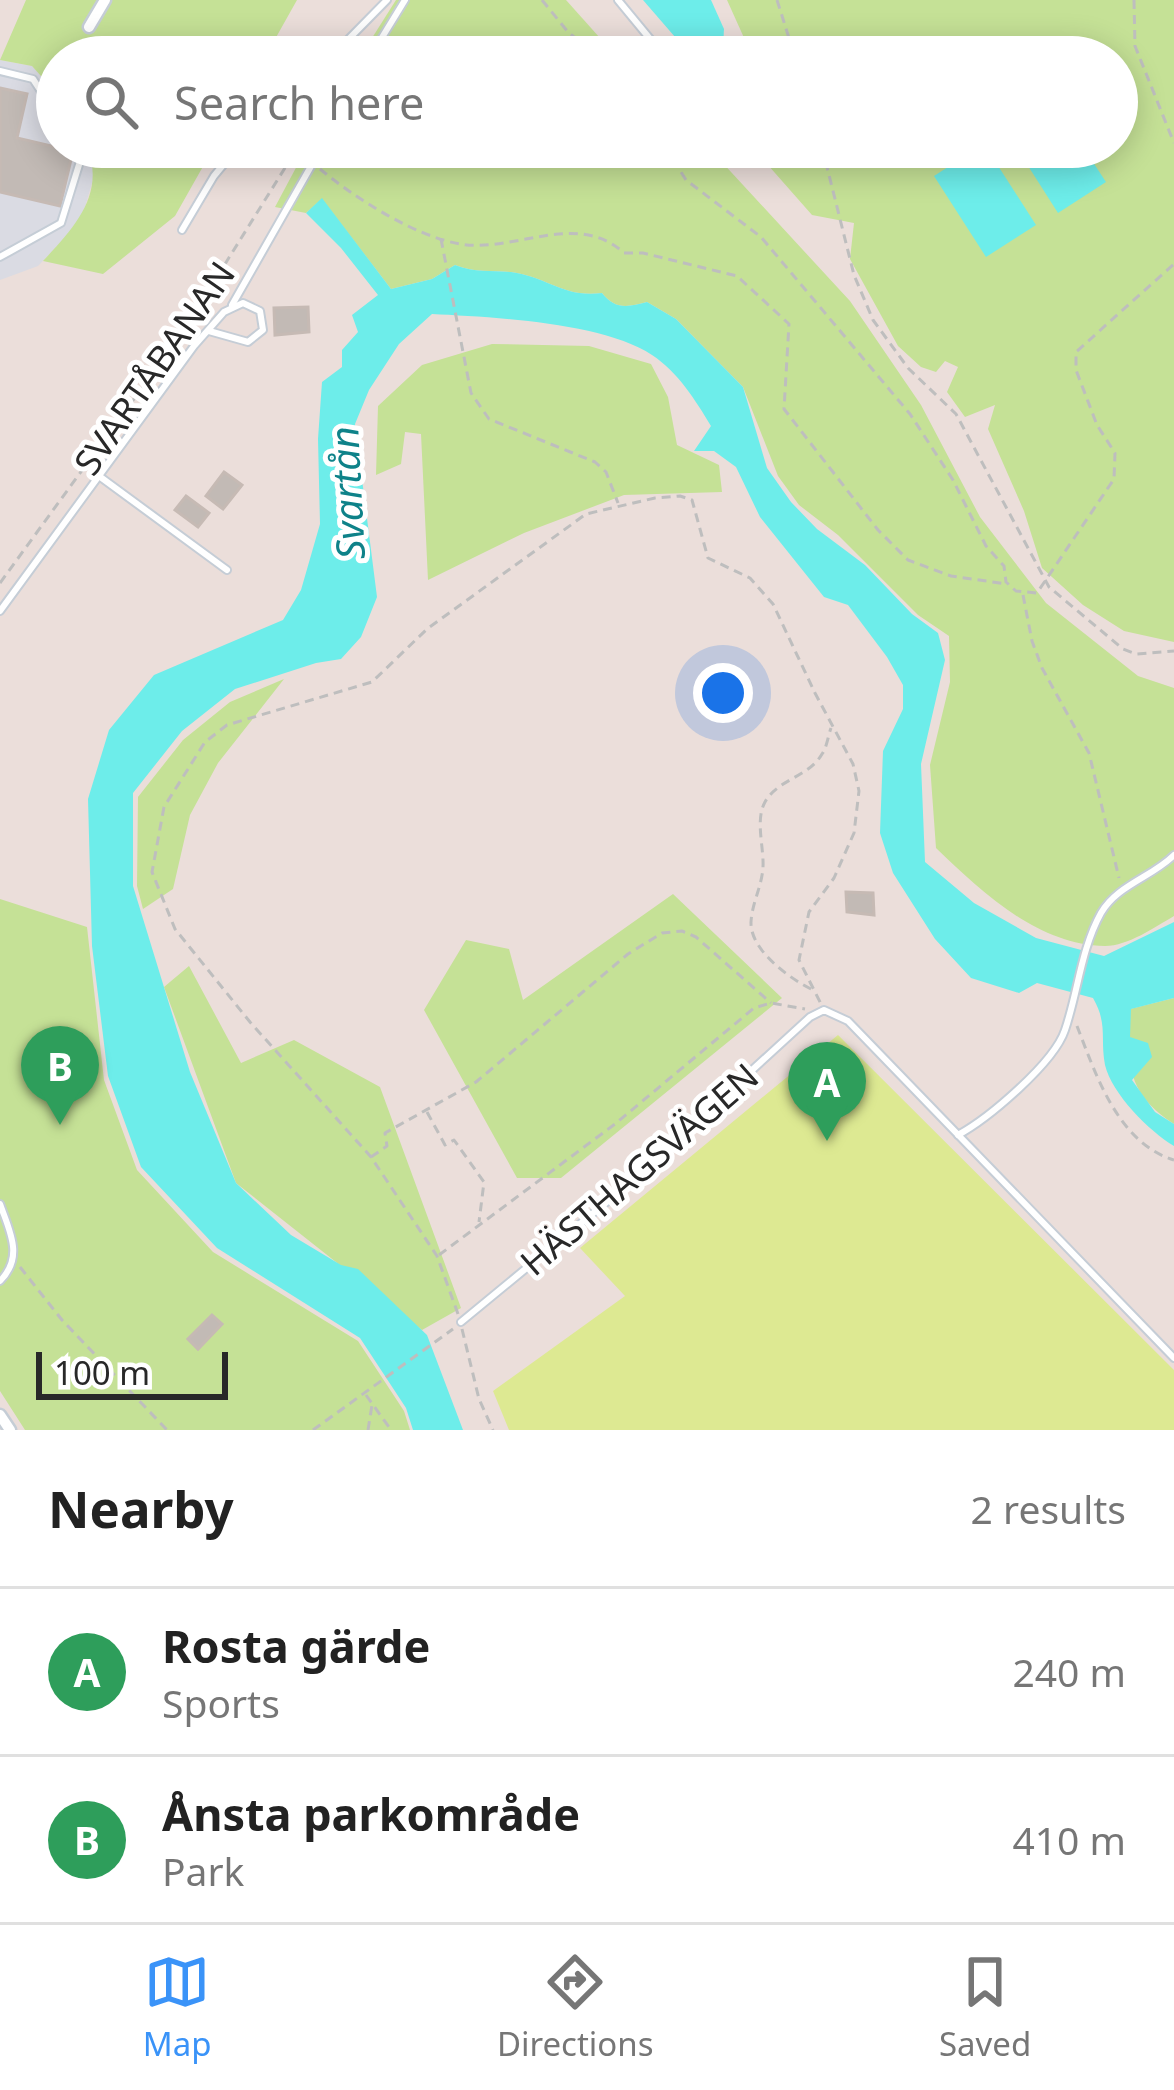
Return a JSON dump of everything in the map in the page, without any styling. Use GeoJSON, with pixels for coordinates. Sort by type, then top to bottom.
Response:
{"type":"FeatureCollection","features":[{"type":"Feature","properties":{"kind":"street"},"geometry":{"type":"LineString","coordinates":[[89,27],[105,0]]}},
{"type":"Feature","properties":{"kind":"street"},"geometry":{"type":"LineString","coordinates":[[0,1415],[10,1430]]}},
{"type":"Feature","properties":{"kind":"lane"},"geometry":{"type":"LineString","coordinates":[[383,36],[405,0]]}},
{"type":"Feature","properties":{"kind":"lane"},"geometry":{"type":"LineString","coordinates":[[618,0],[648,36]]}},
{"type":"Feature","properties":{"kind":"lane"},"geometry":{"type":"LineString","coordinates":[[352,36],[385,3]]}},
{"type":"Feature","properties":{"kind":"lane"},"geometry":{"type":"LineString","coordinates":[[0,71],[36,84]]}},
{"type":"Feature","properties":{"kind":"lane"},"geometry":{"type":"LineString","coordinates":[[0,256],[61,223],[78,168]]}},
{"type":"Feature","properties":{"kind":"lane"},"geometry":{"type":"LineString","coordinates":[[182,230],[221,168]]}},
{"type":"Feature","properties":{"kind":"lane"},"geometry":{"type":"LineString","coordinates":[[0,611],[232,305],[312,168]]}},
{"type":"Feature","properties":{"kind":"lane"},"geometry":{"type":"LineString","coordinates":[[209,331],[248,342],[263,330],[260,311],[243,303],[232,305]]}},
{"type":"Feature","properties":{"kind":"lane"},"geometry":{"type":"LineString","coordinates":[[99,476],[227,570]]}},
{"type":"Feature","properties":{"kind":"lane"},"geometry":{"type":"LineString","coordinates":[[957,1135],[984,1117],[1053,1052],[1064,1033],[1090,938],[1102,913],[1120,892],[1174,855]]}},
{"type":"Feature","properties":{"kind":"lane"},"geometry":{"type":"LineString","coordinates":[[824,1010],[848,1021],[1174,1358]]}},
{"type":"Feature","properties":{"kind":"lane","name":"HÄSTHAGSVÄGEN"},"geometry":{"type":"LineString","coordinates":[[461,1322],[620,1191],[810,1017],[824,1010]]}},
{"type":"Feature","properties":{"kind":"lane"},"geometry":{"type":"LineString","coordinates":[[0,1204],[14,1259],[0,1281]]}},
{"type":"Feature","properties":{"kind":"path"},"geometry":{"type":"LineString","coordinates":[[542,0],[573,36]]}},
{"type":"Feature","properties":{"kind":"path"},"geometry":{"type":"LineString","coordinates":[[777,0],[788,36]]}},
{"type":"Feature","properties":{"kind":"path"},"geometry":{"type":"LineString","coordinates":[[1134,0],[1135,36]]}},
{"type":"Feature","properties":{"kind":"path"},"geometry":{"type":"LineString","coordinates":[[1138,53],[1174,143]]}},
{"type":"Feature","properties":{"kind":"path","name":"SVARTÅBANAN"},"geometry":{"type":"LineString","coordinates":[[0,584],[194,314],[285,168]]}},
{"type":"Feature","properties":{"kind":"path"},"geometry":{"type":"LineString","coordinates":[[320,168],[405,224],[461,244],[496,244],[559,232],[583,234],[610,241],[624,253],[667,258],[737,277],[789,324],[784,409],[878,530],[908,560],[951,576],[1009,585],[1023,592],[1037,593],[1046,582],[1114,479],[1115,453],[1097,425],[1076,370],[1076,352],[1174,264]]}},
{"type":"Feature","properties":{"kind":"path"},"geometry":{"type":"LineString","coordinates":[[678,168],[686,180],[761,237],[910,414],[953,480],[986,546],[1004,566],[1009,585]]}},
{"type":"Feature","properties":{"kind":"path"},"geometry":{"type":"LineString","coordinates":[[827,168],[854,275],[873,320],[908,368],[956,414],[1046,582],[1062,602],[1123,649],[1174,651]]}},
{"type":"Feature","properties":{"kind":"path"},"geometry":{"type":"LineString","coordinates":[[441,237],[471,393],[489,419],[595,462],[606,472],[619,506]]}},
{"type":"Feature","properties":{"kind":"path"},"geometry":{"type":"LineString","coordinates":[[493,1430],[478,1399],[461,1322],[436,1256],[371,1157],[250,1022],[175,929],[152,872],[164,807],[205,742],[227,725],[372,682],[427,629],[586,514],[680,496],[692,500],[708,558],[750,578],[773,604],[854,764],[859,791],[854,833],[834,878],[809,913],[800,960],[824,1010]]}},
{"type":"Feature","properties":{"kind":"path"},"geometry":{"type":"LineString","coordinates":[[1023,592],[1042,668],[1089,753],[1106,833],[1116,857],[1120,892]]}},
{"type":"Feature","properties":{"kind":"path"},"geometry":{"type":"LineString","coordinates":[[813,990],[792,980],[768,955],[752,933],[751,920],[763,874],[762,808],[777,787],[808,770],[823,754],[832,725]]}},
{"type":"Feature","properties":{"kind":"path"},"geometry":{"type":"LineString","coordinates":[[371,1157],[387,1146],[385,1133],[476,1082],[628,954],[662,933],[682,931],[696,937],[771,1003]]}},
{"type":"Feature","properties":{"kind":"path"},"geometry":{"type":"LineString","coordinates":[[436,1256],[615,1124],[754,1008],[771,1003],[824,1010]]}},
{"type":"Feature","properties":{"kind":"path"},"geometry":{"type":"LineString","coordinates":[[1068,1015],[1078,1027],[1096,1081],[1129,1130],[1174,1160]]}},
{"type":"Feature","properties":{"kind":"path"},"geometry":{"type":"LineString","coordinates":[[426,1109],[446,1145],[454,1141],[484,1182],[479,1224]]}},
{"type":"Feature","properties":{"kind":"path"},"geometry":{"type":"LineString","coordinates":[[14,1259],[62,1320],[167,1430]]}},
{"type":"Feature","properties":{"kind":"path"},"geometry":{"type":"LineString","coordinates":[[313,1430],[461,1322]]}},
{"type":"Feature","properties":{"kind":"path"},"geometry":{"type":"LineString","coordinates":[[364,1394],[391,1430]]}},
{"type":"Feature","properties":{"kind":"path"},"geometry":{"type":"LineString","coordinates":[[368,1430],[373,1403]]}},
{"type":"Feature","properties":{"kind":"shaded area"},"geometry":{"type":"Polygon","coordinates":[[[0,60],[36,70],[36,168],[96,169],[81,221],[38,266],[0,280],[0,60]]]}},
{"type":"Feature","properties":{"kind":"green space"},"geometry":{"type":"Polygon","coordinates":[[[26,0],[297,0],[277,36],[36,36],[36,70],[0,60],[26,0]]]}},
{"type":"Feature","properties":{"kind":"green space"},"geometry":{"type":"Polygon","coordinates":[[[396,0],[566,0],[598,36],[373,36],[396,0]]]}},
{"type":"Feature","properties":{"kind":"green space"},"geometry":{"type":"Polygon","coordinates":[[[727,0],[1174,0],[1174,642],[1124,631],[1083,605],[1042,568],[1024,511],[988,429],[995,405],[965,417],[947,392],[958,367],[945,361],[936,372],[921,367],[898,346],[850,259],[854,223],[812,215],[771,168],[1138,168],[1138,36],[743,36],[727,0]]]}},
{"type":"Feature","properties":{"kind":"green space"},"geometry":{"type":"Polygon","coordinates":[[[92,168],[202,168],[175,216],[103,274],[43,261],[76,223],[92,168]]]}},
{"type":"Feature","properties":{"kind":"green space"},"geometry":{"type":"Polygon","coordinates":[[[296,168],[727,168],[850,301],[921,405],[980,517],[1046,603],[1138,676],[1174,688],[1174,916],[1123,943],[1080,943],[1012,913],[936,848],[930,765],[950,682],[949,636],[918,615],[838,535],[799,505],[778,476],[743,387],[676,319],[647,302],[622,306],[602,293],[577,293],[511,272],[455,265],[432,279],[391,289],[322,199],[306,213],[275,207],[296,168]]]}},
{"type":"Feature","properties":{"kind":"green space"},"geometry":{"type":"Polygon","coordinates":[[[492,344],[589,346],[651,364],[668,397],[677,445],[719,465],[722,492],[624,495],[524,533],[428,580],[421,434],[405,432],[401,464],[376,475],[378,406],[422,365],[492,344]]]}},
{"type":"Feature","properties":{"kind":"green space"},"geometry":{"type":"Polygon","coordinates":[[[284,679],[218,763],[190,815],[173,889],[143,909],[137,886],[138,797],[183,740],[230,702],[284,679]]]}},
{"type":"Feature","properties":{"kind":"green space"},"geometry":{"type":"Polygon","coordinates":[[[673,894],[782,998],[561,1178],[517,1178],[424,1010],[466,940],[509,949],[523,1000],[673,894]]]}},
{"type":"Feature","properties":{"kind":"green space"},"geometry":{"type":"Polygon","coordinates":[[[0,899],[87,927],[104,1080],[137,1170],[213,1252],[358,1341],[404,1411],[410,1430],[25,1430],[0,1391],[0,899]]]}},
{"type":"Feature","properties":{"kind":"green space"},"geometry":{"type":"Polygon","coordinates":[[[189,966],[241,1063],[294,1040],[380,1087],[461,1308],[422,1330],[236,1183],[164,987],[189,966]]]}},
{"type":"Feature","properties":{"kind":"green space"},"geometry":{"type":"Polygon","coordinates":[[[1174,998],[1174,1124],[1138,1088],[1129,1046],[1130,1009],[1174,998]]]}},
{"type":"Feature","properties":{"kind":"green space"},"geometry":{"type":"Polygon","coordinates":[[[838,1035],[1174,1370],[1174,1430],[509,1430],[493,1391],[625,1296],[580,1248],[838,1035]]]}},
{"type":"Feature","properties":{"kind":"water"},"geometry":{"type":"Polygon","coordinates":[[[643,0],[711,0],[724,36],[674,36],[643,0]]]}},
{"type":"Feature","properties":{"kind":"water"},"geometry":{"type":"Polygon","coordinates":[[[946,168],[999,168],[1036,225],[986,257],[934,176],[946,168]]]}},
{"type":"Feature","properties":{"kind":"water"},"geometry":{"type":"Polygon","coordinates":[[[1029,168],[1097,168],[1106,182],[1058,213],[1029,168]]]}},
{"type":"Feature","properties":{"kind":"water","name":"Svartån"},"geometry":{"type":"Polygon","coordinates":[[[322,198],[391,289],[432,279],[455,265],[511,272],[577,293],[602,293],[622,306],[647,302],[676,319],[743,387],[767,468],[791,502],[938,633],[945,660],[921,764],[925,862],[974,903],[1036,938],[1104,956],[1174,922],[1174,998],[1131,1009],[1130,1037],[1148,1043],[1152,1057],[1132,1080],[1155,1112],[1174,1124],[1174,1146],[1143,1121],[1115,1088],[1105,1065],[1102,1024],[1093,998],[1037,983],[1019,993],[971,978],[935,939],[893,873],[880,833],[883,751],[903,709],[903,685],[848,605],[824,597],[760,517],[736,467],[714,451],[694,451],[711,426],[678,378],[652,355],[605,335],[545,323],[432,314],[399,344],[369,390],[355,424],[377,597],[361,637],[341,659],[235,689],[182,731],[133,793],[133,886],[190,1072],[236,1183],[291,1235],[341,1265],[358,1269],[427,1335],[463,1430],[413,1430],[406,1408],[360,1338],[217,1248],[141,1167],[108,1076],[92,946],[88,799],[109,730],[154,675],[283,620],[301,590],[320,524],[322,382],[342,367],[342,350],[358,332],[352,315],[378,295],[306,213],[322,198]]]}},
{"type":"Feature","properties":{"kind":"building"},"geometry":{"type":"Polygon","coordinates":[[[0,88],[27,94],[17,138],[36,142],[36,168],[69,168],[60,206],[0,192],[0,88]]]}},
{"type":"Feature","properties":{"kind":"building"},"geometry":{"type":"Polygon","coordinates":[[[308,307],[309,332],[275,335],[274,308],[308,307]]]}},
{"type":"Feature","properties":{"kind":"building"},"geometry":{"type":"Polygon","coordinates":[[[224,472],[242,485],[223,509],[206,496],[224,472]]]}},
{"type":"Feature","properties":{"kind":"building"},"geometry":{"type":"Polygon","coordinates":[[[186,496],[209,513],[198,527],[175,510],[186,496]]]}},
{"type":"Feature","properties":{"kind":"building"},"geometry":{"type":"Polygon","coordinates":[[[846,892],[873,893],[874,915],[847,912],[846,892]]]}},
{"type":"Feature","properties":{"kind":"building"},"geometry":{"type":"Polygon","coordinates":[[[212,1315],[222,1324],[198,1349],[188,1339],[212,1315]]]}},
{"type":"Feature","properties":{"kind":"place","name":"Ånsta parkområde"},"geometry":{"type":"Point","coordinates":[60,1125]}},
{"type":"Feature","properties":{"kind":"place","name":"Rosta gärde"},"geometry":{"type":"Point","coordinates":[827,1141]}}]}
